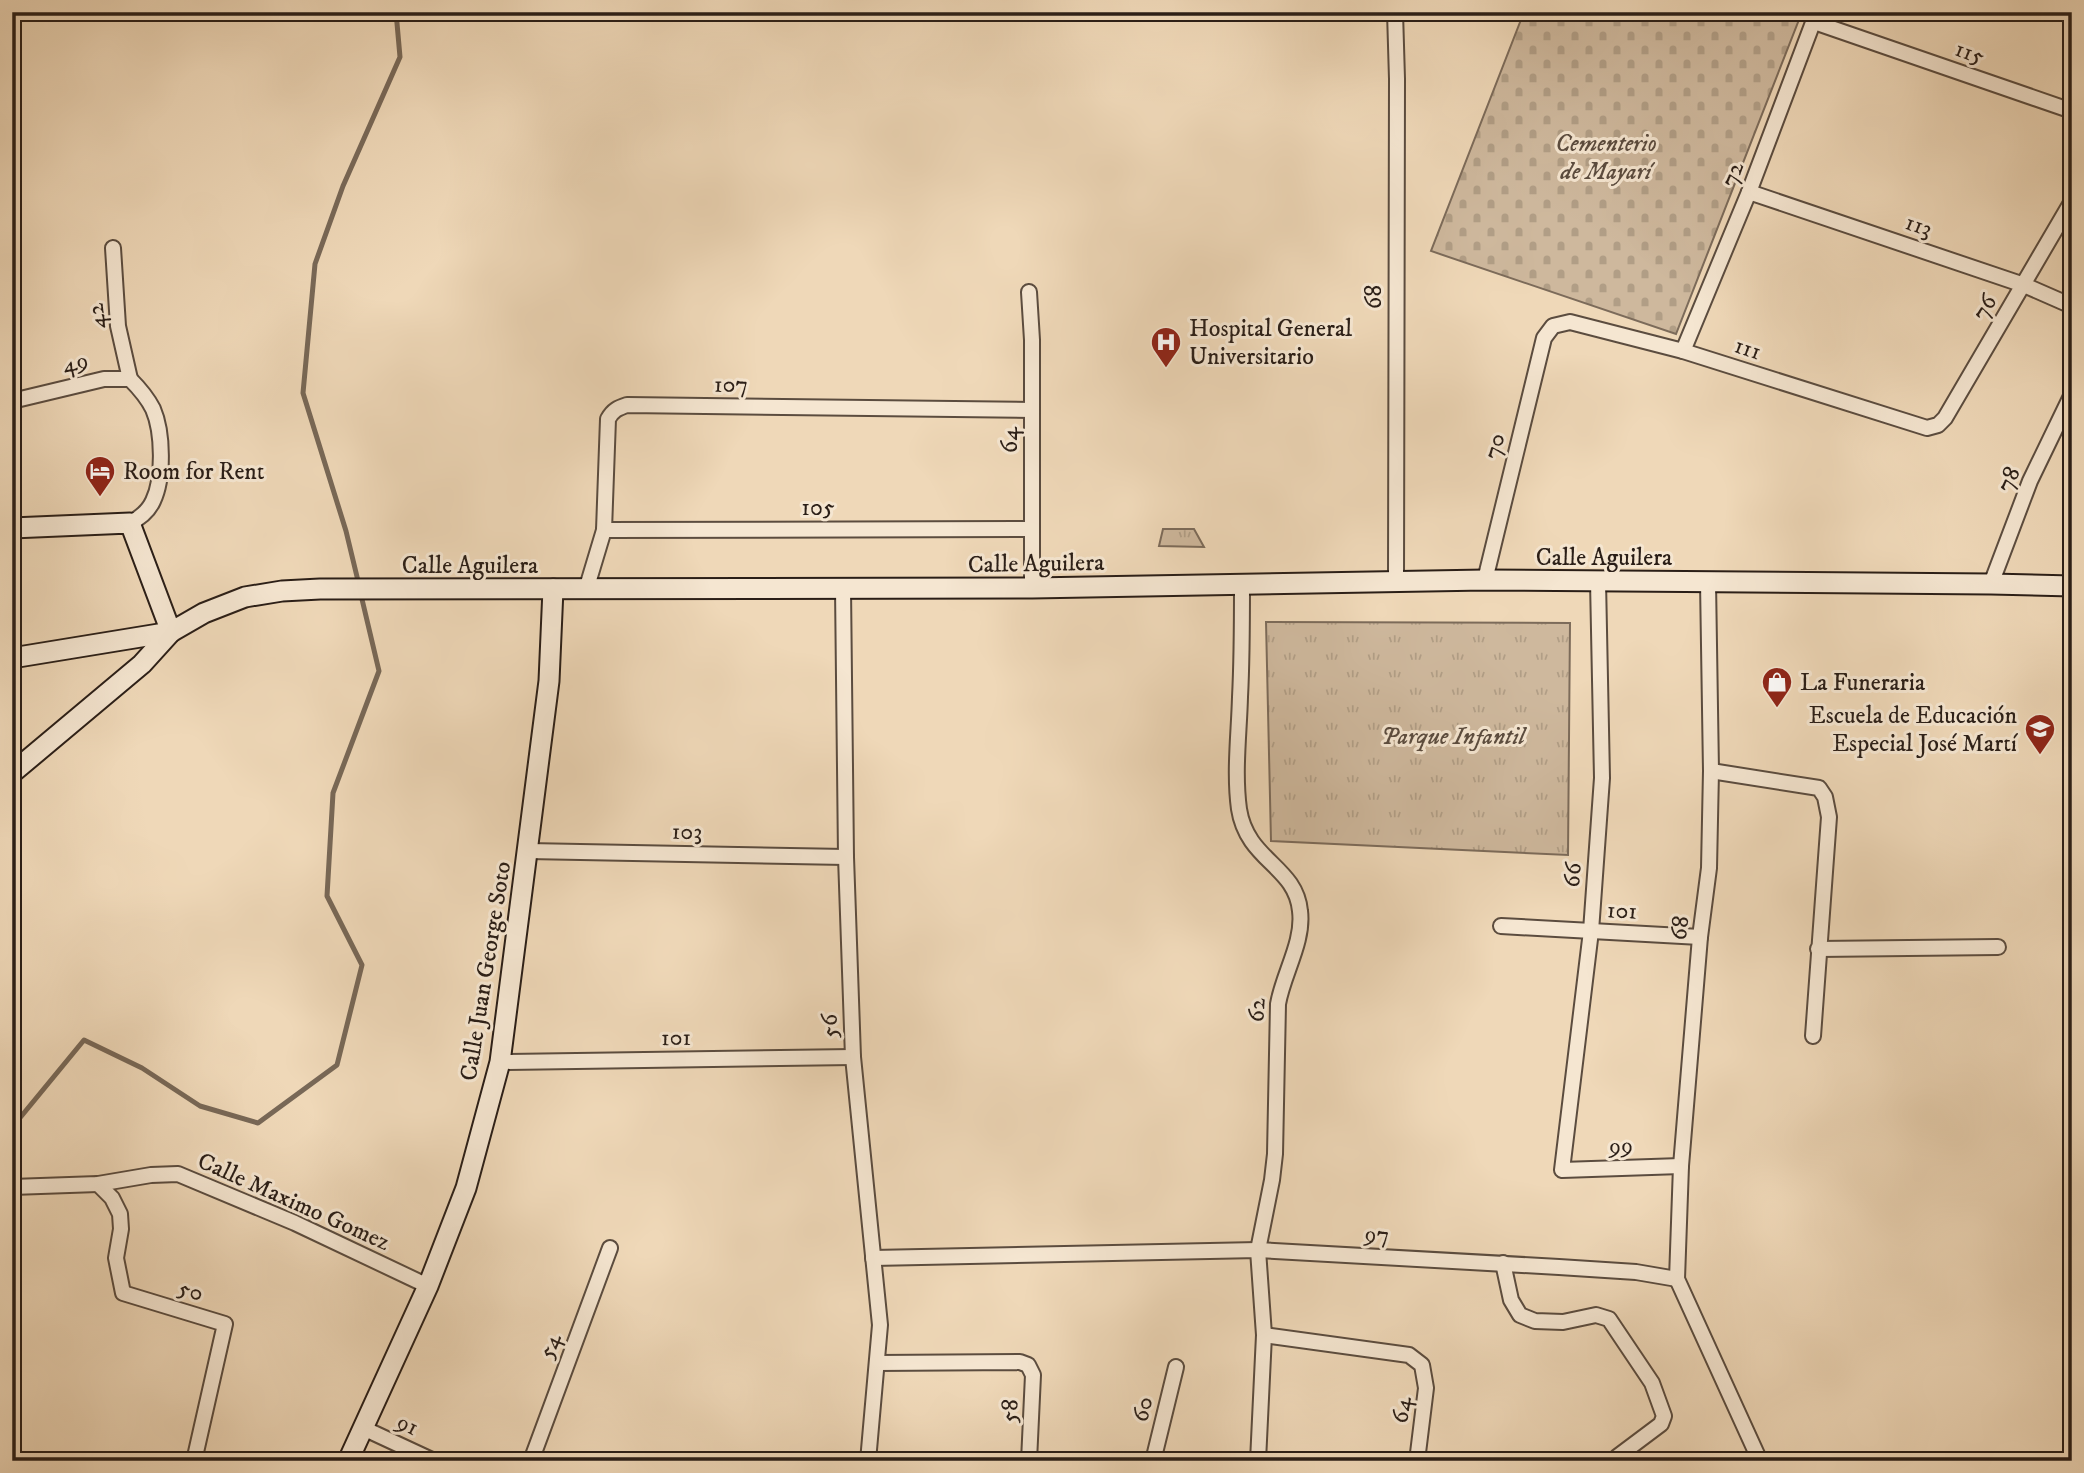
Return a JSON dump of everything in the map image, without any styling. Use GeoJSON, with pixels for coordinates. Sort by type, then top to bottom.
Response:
{"type":"FeatureCollection","features":[{"type":"Feature","properties":{"kind":"main road"},"geometry":{"type":"LineString","coordinates":[[12,528],[130,523],[171,632],[138,668],[12,773]]}},
{"type":"Feature","properties":{"kind":"main road","name":"Calle Aguilera"},"geometry":{"type":"LineString","coordinates":[[12,658],[171,632],[204,613],[245,597],[320,589],[1032,588],[1485,580],[1991,583],[2072,586]]}},
{"type":"Feature","properties":{"kind":"main road","name":"Calle Juan George Soto"},"geometry":{"type":"LineString","coordinates":[[348,1461],[428,1286],[466,1188],[500,1062],[549,681],[553,589]]}},
{"type":"Feature","properties":{"kind":"main road"},"geometry":{"type":"LineString","coordinates":[[125,640],[136,649],[138,668]]}},
{"type":"Feature","properties":{"kind":"street","name":"68"},"geometry":{"type":"LineString","coordinates":[[1395,12],[1396,582]]}},
{"type":"Feature","properties":{"kind":"street","name":"115"},"geometry":{"type":"LineString","coordinates":[[1816,17],[2072,111]]}},
{"type":"Feature","properties":{"kind":"street","name":"72"},"geometry":{"type":"LineString","coordinates":[[1684,351],[1816,17]]}},
{"type":"Feature","properties":{"kind":"street","name":"113"},"geometry":{"type":"LineString","coordinates":[[1749,192],[2024,285],[2072,306]]}},
{"type":"Feature","properties":{"kind":"street","name":"76"},"geometry":{"type":"LineString","coordinates":[[1927,428],[1938,425],[1945,418],[2072,201]]}},
{"type":"Feature","properties":{"kind":"street","name":"42"},"geometry":{"type":"LineString","coordinates":[[113,248],[118,326],[130,379]]}},
{"type":"Feature","properties":{"kind":"street","name":"64"},"geometry":{"type":"LineString","coordinates":[[1029,292],[1032,340],[1032,588]]}},
{"type":"Feature","properties":{"kind":"street","name":"111"},"geometry":{"type":"LineString","coordinates":[[1553,326],[1570,322],[1684,351],[1927,428]]}},
{"type":"Feature","properties":{"kind":"street","name":"70"},"geometry":{"type":"LineString","coordinates":[[1485,580],[1544,338],[1553,326]]}},
{"type":"Feature","properties":{"kind":"street","name":"49"},"geometry":{"type":"LineString","coordinates":[[12,401],[104,379],[130,379]]}},
{"type":"Feature","properties":{"kind":"street"},"geometry":{"type":"LineString","coordinates":[[130,379],[144,393],[160,432],[160,470],[154,501],[142,517],[130,523]]}},
{"type":"Feature","properties":{"kind":"street","name":"78"},"geometry":{"type":"LineString","coordinates":[[1991,583],[2030,481],[2072,394]]}},
{"type":"Feature","properties":{"kind":"street","name":"107"},"geometry":{"type":"LineString","coordinates":[[586,590],[604,530],[607,426],[612,412],[619,408],[627,405],[1032,410]]}},
{"type":"Feature","properties":{"kind":"street","name":"105"},"geometry":{"type":"LineString","coordinates":[[604,530],[1032,529]]}},
{"type":"Feature","properties":{"kind":"street","name":"66"},"geometry":{"type":"LineString","coordinates":[[1562,1170],[1591,931],[1602,778],[1598,581]]}},
{"type":"Feature","properties":{"kind":"street","name":"68"},"geometry":{"type":"LineString","coordinates":[[1677,1279],[1681,1166],[1700,937],[1709,868],[1711,771],[1708,582]]}},
{"type":"Feature","properties":{"kind":"street","name":"62"},"geometry":{"type":"LineString","coordinates":[[1242,585],[1239,808],[1243,827],[1251,842],[1285,876],[1297,893],[1301,913],[1300,927],[1278,1004],[1275,1154],[1258,1250],[1264,1335],[1258,1461]]}},
{"type":"Feature","properties":{"kind":"street","name":"56"},"geometry":{"type":"LineString","coordinates":[[843,589],[846,857],[853,1057],[880,1325],[868,1461]]}},
{"type":"Feature","properties":{"kind":"street"},"geometry":{"type":"LineString","coordinates":[[1711,771],[1819,788],[1825,797],[1829,817],[1813,1035]]}},
{"type":"Feature","properties":{"kind":"street","name":"103"},"geometry":{"type":"LineString","coordinates":[[528,851],[846,857]]}},
{"type":"Feature","properties":{"kind":"street","name":"101"},"geometry":{"type":"LineString","coordinates":[[1501,926],[1700,937]]}},
{"type":"Feature","properties":{"kind":"street"},"geometry":{"type":"LineString","coordinates":[[1818,949],[1998,947]]}},
{"type":"Feature","properties":{"kind":"street","name":"101"},"geometry":{"type":"LineString","coordinates":[[500,1062],[853,1057]]}},
{"type":"Feature","properties":{"kind":"street","name":"99"},"geometry":{"type":"LineString","coordinates":[[1562,1170],[1681,1166]]}},
{"type":"Feature","properties":{"kind":"street","name":"Calle Maximo Gomez"},"geometry":{"type":"LineString","coordinates":[[17,1187],[98,1184],[151,1175],[178,1174],[295,1223],[428,1286]]}},
{"type":"Feature","properties":{"kind":"street","name":"50"},"geometry":{"type":"LineString","coordinates":[[98,1184],[112,1198],[120,1214],[121,1229],[116,1258],[123,1293],[225,1324],[194,1461]]}},
{"type":"Feature","properties":{"kind":"street","name":"54"},"geometry":{"type":"LineString","coordinates":[[531,1461],[610,1248]]}},
{"type":"Feature","properties":{"kind":"street","name":"97"},"geometry":{"type":"LineString","coordinates":[[873,1258],[1258,1250],[1636,1272],[1677,1279]]}},
{"type":"Feature","properties":{"kind":"street"},"geometry":{"type":"LineString","coordinates":[[1503,1264],[1511,1300],[1520,1315],[1535,1321],[1563,1322],[1596,1315],[1609,1319],[1651,1383],[1664,1416],[1661,1424],[1616,1461]]}},
{"type":"Feature","properties":{"kind":"street"},"geometry":{"type":"LineString","coordinates":[[1677,1279],[1760,1461]]}},
{"type":"Feature","properties":{"kind":"street","name":"64"},"geometry":{"type":"LineString","coordinates":[[1264,1335],[1409,1355],[1422,1366],[1426,1388],[1417,1461]]}},
{"type":"Feature","properties":{"kind":"street","name":"58"},"geometry":{"type":"LineString","coordinates":[[877,1363],[1020,1362],[1028,1365],[1033,1375],[1030,1461]]}},
{"type":"Feature","properties":{"kind":"street","name":"60"},"geometry":{"type":"LineString","coordinates":[[1153,1461],[1176,1367]]}},
{"type":"Feature","properties":{"kind":"street","name":"91"},"geometry":{"type":"LineString","coordinates":[[363,1428],[434,1461]]}},
{"type":"Feature","properties":{"kind":"green space","name":"Cementerio de Mayarí"},"geometry":{"type":"Polygon","coordinates":[[[1524,12],[1802,12],[1676,334],[1431,251],[1524,12]]]}},
{"type":"Feature","properties":{"kind":"green space"},"geometry":{"type":"Polygon","coordinates":[[[1163,529],[1194,529],[1204,547],[1159,546],[1163,529]]]}},
{"type":"Feature","properties":{"kind":"green space","name":"Parque Infantil"},"geometry":{"type":"Polygon","coordinates":[[[1266,622],[1570,623],[1568,855],[1271,841],[1266,622]]]}},
{"type":"Feature","properties":{"kind":"waterway"},"geometry":{"type":"LineString","coordinates":[[359,585],[346,531],[303,393],[315,264],[343,186],[400,57],[396,12]]}},
{"type":"Feature","properties":{"kind":"waterway"},"geometry":{"type":"LineString","coordinates":[[12,1123],[19,1119],[84,1040],[142,1068],[200,1106],[258,1123],[337,1065],[362,965],[327,896],[333,793],[379,671],[361,595]]}},
{"type":"Feature","properties":{"kind":"place","name":"Hospital General Universitario"},"geometry":{"type":"Point","coordinates":[1166,369]}},
{"type":"Feature","properties":{"kind":"place","name":"Room for Rent"},"geometry":{"type":"Point","coordinates":[100,498]}},
{"type":"Feature","properties":{"kind":"place","name":"La Funeraria"},"geometry":{"type":"Point","coordinates":[1777,709]}},
{"type":"Feature","properties":{"kind":"place","name":"Escuela de Educación Especial José Martí"},"geometry":{"type":"Point","coordinates":[2040,756]}}]}
